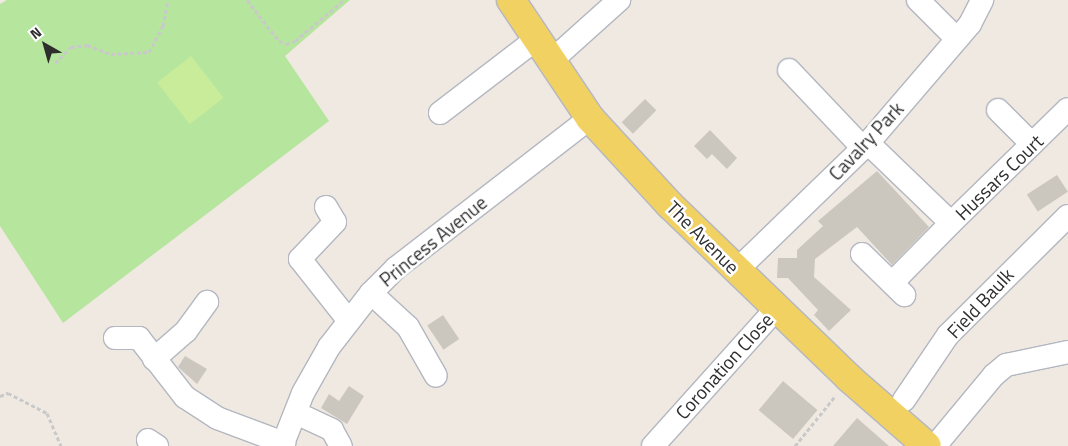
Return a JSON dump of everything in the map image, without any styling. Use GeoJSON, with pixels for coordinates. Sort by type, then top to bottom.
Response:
{"type":"FeatureCollection","features":[{"type":"Feature","properties":{"kind":"main road","name":"The Avenue"},"geometry":{"type":"LineString","coordinates":[[511,0],[543,51],[590,118],[670,205],[849,378],[927,446]]}},
{"type":"Feature","properties":{"kind":"street"},"geometry":{"type":"LineString","coordinates":[[440,113],[543,51],[619,0]]}},
{"type":"Feature","properties":{"kind":"street"},"geometry":{"type":"LineString","coordinates":[[918,0],[957,38]]}},
{"type":"Feature","properties":{"kind":"street","name":"Cavalry Park"},"geometry":{"type":"LineString","coordinates":[[737,270],[865,145],[957,38],[982,0]]}},
{"type":"Feature","properties":{"kind":"street","name":"Hussars Court"},"geometry":{"type":"LineString","coordinates":[[789,70],[865,145],[951,223]]}},
{"type":"Feature","properties":{"kind":"street","name":"Hussars Court"},"geometry":{"type":"LineString","coordinates":[[862,254],[898,289],[951,223],[1068,109]]}},
{"type":"Feature","properties":{"kind":"street"},"geometry":{"type":"LineString","coordinates":[[998,110],[1032,144]]}},
{"type":"Feature","properties":{"kind":"street","name":"Princess Avenue"},"geometry":{"type":"LineString","coordinates":[[283,444],[296,413],[329,347],[371,293],[396,268],[590,118]]}},
{"type":"Feature","properties":{"kind":"street"},"geometry":{"type":"LineString","coordinates":[[326,207],[335,222],[300,258],[349,322]]}},
{"type":"Feature","properties":{"kind":"street","name":"Field Baulk"},"geometry":{"type":"LineString","coordinates":[[904,400],[948,335],[1068,216]]}},
{"type":"Feature","properties":{"kind":"street"},"geometry":{"type":"LineString","coordinates":[[371,293],[408,327],[436,376]]}},
{"type":"Feature","properties":{"kind":"street"},"geometry":{"type":"LineString","coordinates":[[154,359],[186,331],[207,302]]}},
{"type":"Feature","properties":{"kind":"street","name":"Coronation Close"},"geometry":{"type":"LineString","coordinates":[[652,446],[776,309]]}},
{"type":"Feature","properties":{"kind":"street"},"geometry":{"type":"LineString","coordinates":[[115,338],[139,338],[185,397],[217,418],[283,444]]}},
{"type":"Feature","properties":{"kind":"street"},"geometry":{"type":"LineString","coordinates":[[935,446],[1000,370],[1018,361],[1041,360],[1068,352]]}},
{"type":"Feature","properties":{"kind":"street"},"geometry":{"type":"LineString","coordinates":[[296,413],[332,430],[341,446]]}},
{"type":"Feature","properties":{"kind":"path"},"geometry":{"type":"LineString","coordinates":[[55,63],[70,47],[87,45],[111,54],[149,52],[163,26],[168,0]]}},
{"type":"Feature","properties":{"kind":"path"},"geometry":{"type":"LineString","coordinates":[[247,0],[279,41],[286,44],[295,41],[344,0]]}},
{"type":"Feature","properties":{"kind":"path"},"geometry":{"type":"LineString","coordinates":[[795,446],[849,378]]}},
{"type":"Feature","properties":{"kind":"path"},"geometry":{"type":"LineString","coordinates":[[0,396],[8,393],[47,413],[61,446]]}},
{"type":"Feature","properties":{"kind":"green space"},"geometry":{"type":"Polygon","coordinates":[[[7,0],[350,0],[285,56],[329,121],[63,323],[0,226],[0,4],[7,0]]]}},
{"type":"Feature","properties":{"kind":"green space"},"geometry":{"type":"Polygon","coordinates":[[[191,56],[224,98],[190,124],[157,82],[191,56]]]}},
{"type":"Feature","properties":{"kind":"building"},"geometry":{"type":"Polygon","coordinates":[[[645,99],[656,110],[633,134],[622,122],[645,99]]]}},
{"type":"Feature","properties":{"kind":"building"},"geometry":{"type":"Polygon","coordinates":[[[710,130],[737,158],[727,169],[712,154],[707,159],[694,146],[710,130]]]}},
{"type":"Feature","properties":{"kind":"building"},"geometry":{"type":"Polygon","coordinates":[[[877,171],[929,227],[892,265],[857,227],[815,259],[814,277],[851,310],[829,331],[814,315],[818,310],[788,278],[777,278],[778,258],[797,258],[797,250],[823,226],[818,221],[877,171]]]}},
{"type":"Feature","properties":{"kind":"building"},"geometry":{"type":"Polygon","coordinates":[[[1057,175],[1068,192],[1038,211],[1027,195],[1057,175]]]}},
{"type":"Feature","properties":{"kind":"building"},"geometry":{"type":"Polygon","coordinates":[[[443,315],[459,339],[443,350],[427,326],[443,315]]]}},
{"type":"Feature","properties":{"kind":"building"},"geometry":{"type":"Polygon","coordinates":[[[185,356],[207,369],[197,384],[178,367],[185,356]]]}},
{"type":"Feature","properties":{"kind":"building"},"geometry":{"type":"Polygon","coordinates":[[[783,381],[817,410],[793,439],[759,410],[783,381]]]}},
{"type":"Feature","properties":{"kind":"building"},"geometry":{"type":"Polygon","coordinates":[[[349,386],[364,396],[347,424],[321,408],[329,394],[339,401],[349,386]]]}},
{"type":"Feature","properties":{"kind":"building"},"geometry":{"type":"Polygon","coordinates":[[[857,418],[889,446],[833,446],[857,418]]]}}]}
